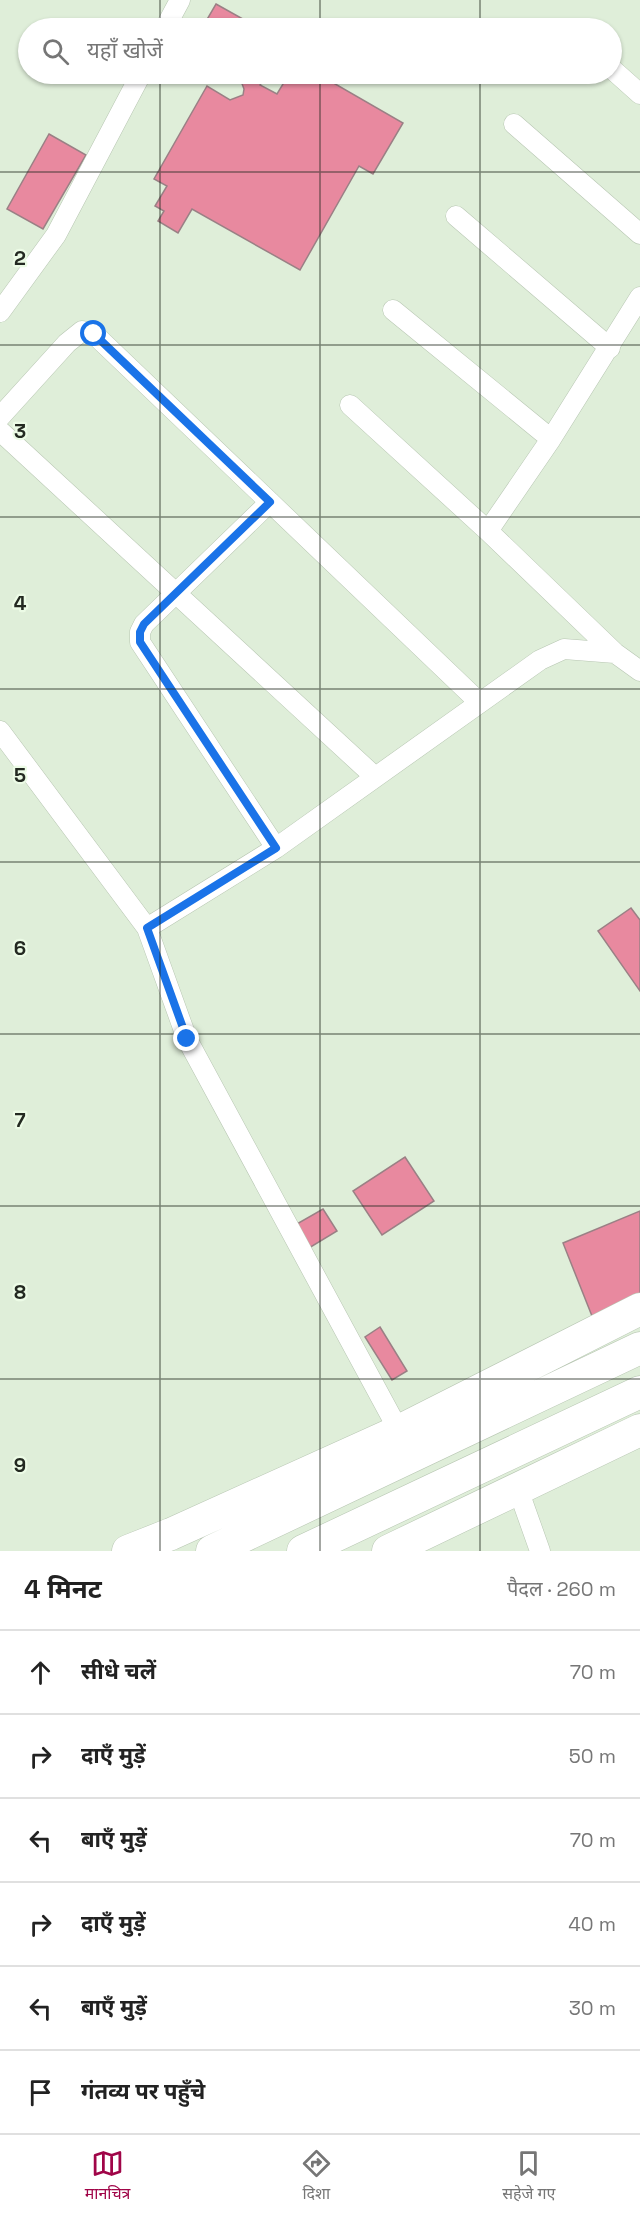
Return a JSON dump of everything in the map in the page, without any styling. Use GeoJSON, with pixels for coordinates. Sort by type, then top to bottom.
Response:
{"type":"FeatureCollection","features":[{"type":"Feature","properties":{"kind":"main road"},"geometry":{"type":"LineString","coordinates":[[129,1551],[399,1431],[640,1309]]}},
{"type":"Feature","properties":{"kind":"main road"},"geometry":{"type":"LineString","coordinates":[[212,1551],[640,1348]]}},
{"type":"Feature","properties":{"kind":"main road"},"geometry":{"type":"LineString","coordinates":[[303,1551],[640,1392]]}},
{"type":"Feature","properties":{"kind":"main road"},"geometry":{"type":"LineString","coordinates":[[388,1551],[640,1430]]}},
{"type":"Feature","properties":{"kind":"street"},"geometry":{"type":"LineString","coordinates":[[170,18],[180,0]]}},
{"type":"Feature","properties":{"kind":"street"},"geometry":{"type":"LineString","coordinates":[[622,78],[640,94]]}},
{"type":"Feature","properties":{"kind":"street"},"geometry":{"type":"LineString","coordinates":[[0,312],[56,235],[136,84]]}},
{"type":"Feature","properties":{"kind":"street"},"geometry":{"type":"LineString","coordinates":[[514,124],[640,234]]}},
{"type":"Feature","properties":{"kind":"street"},"geometry":{"type":"LineString","coordinates":[[456,216],[610,348]]}},
{"type":"Feature","properties":{"kind":"street"},"geometry":{"type":"LineString","coordinates":[[488,531],[551,439],[640,297]]}},
{"type":"Feature","properties":{"kind":"street"},"geometry":{"type":"LineString","coordinates":[[393,310],[551,439]]}},
{"type":"Feature","properties":{"kind":"street"},"geometry":{"type":"LineString","coordinates":[[0,417],[67,343],[82,331],[94,334],[479,702]]}},
{"type":"Feature","properties":{"kind":"street"},"geometry":{"type":"LineString","coordinates":[[350,405],[488,531],[615,653],[640,671]]}},
{"type":"Feature","properties":{"kind":"street"},"geometry":{"type":"LineString","coordinates":[[0,430],[374,776]]}},
{"type":"Feature","properties":{"kind":"street"},"geometry":{"type":"LineString","coordinates":[[270,502],[144,624],[140,632],[140,642],[276,848]]}},
{"type":"Feature","properties":{"kind":"street"},"geometry":{"type":"LineString","coordinates":[[147,928],[276,848],[374,776],[540,660],[564,649],[615,653]]}},
{"type":"Feature","properties":{"kind":"street"},"geometry":{"type":"LineString","coordinates":[[0,731],[147,928],[187,1039],[399,1431]]}},
{"type":"Feature","properties":{"kind":"street"},"geometry":{"type":"LineString","coordinates":[[518,1489],[540,1551]]}},
{"type":"Feature","properties":{"kind":"building"},"geometry":{"type":"Polygon","coordinates":[[[216,4],[241,18],[208,18],[216,4]]]}},
{"type":"Feature","properties":{"kind":"building"},"geometry":{"type":"Polygon","coordinates":[[[242,84],[261,84],[277,94],[283,84],[335,84],[403,123],[373,174],[359,166],[300,270],[192,209],[178,233],[158,221],[164,211],[155,206],[167,186],[154,179],[207,86],[230,100],[243,95],[242,84]]]}},
{"type":"Feature","properties":{"kind":"building"},"geometry":{"type":"Polygon","coordinates":[[[49,134],[86,155],[43,229],[7,209],[49,134]]]}},
{"type":"Feature","properties":{"kind":"building"},"geometry":{"type":"Polygon","coordinates":[[[631,908],[640,920],[640,991],[598,931],[631,908]]]}},
{"type":"Feature","properties":{"kind":"building"},"geometry":{"type":"Polygon","coordinates":[[[405,1157],[434,1201],[382,1235],[353,1191],[405,1157]]]}},
{"type":"Feature","properties":{"kind":"building"},"geometry":{"type":"Polygon","coordinates":[[[323,1209],[337,1231],[309,1248],[295,1225],[323,1209]]]}},
{"type":"Feature","properties":{"kind":"building"},"geometry":{"type":"Polygon","coordinates":[[[640,1211],[640,1296],[592,1316],[563,1243],[640,1211]]]}},
{"type":"Feature","properties":{"kind":"building"},"geometry":{"type":"Polygon","coordinates":[[[380,1327],[407,1371],[392,1380],[365,1337],[380,1327]]]}},
{"type":"Feature","properties":{"kind":"route"},"geometry":{"type":"LineString","coordinates":[[94,334],[270,502],[144,624],[140,632],[140,642],[276,848],[147,928],[187,1039]]}}]}
